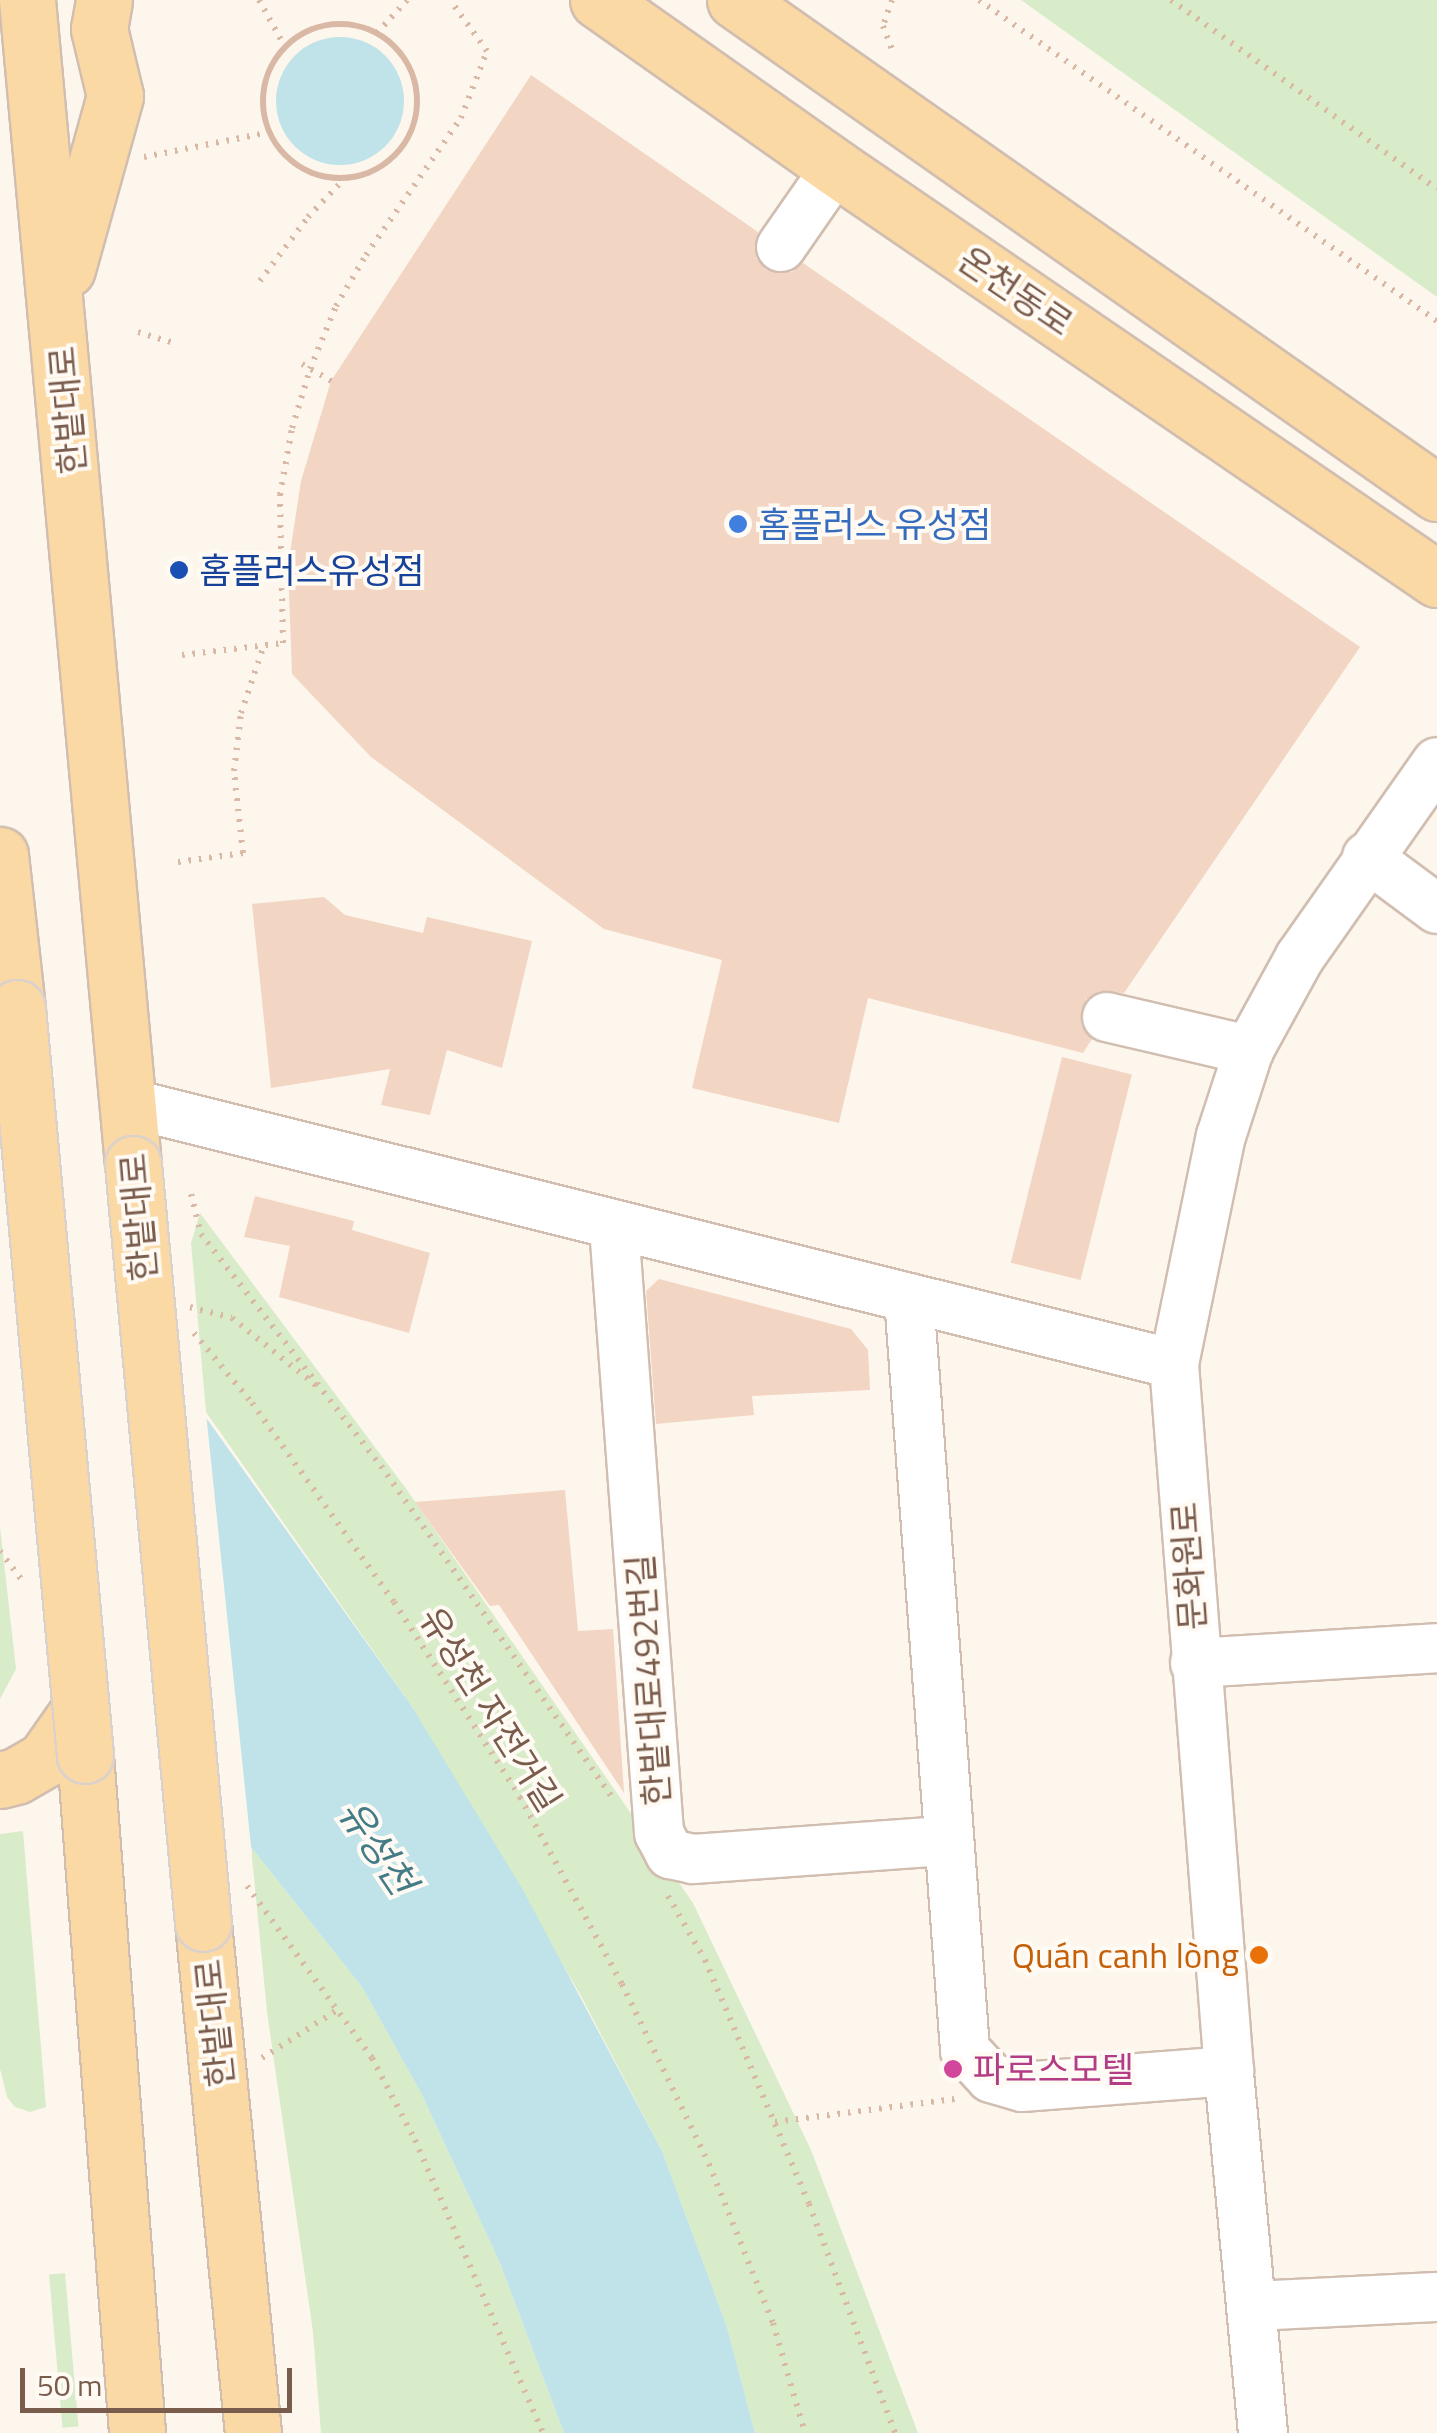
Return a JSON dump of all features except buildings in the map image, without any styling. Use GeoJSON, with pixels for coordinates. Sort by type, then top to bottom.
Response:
{"type":"FeatureCollection","features":[{"type":"Feature","properties":{"kind":"main road","name":"한밭대로"},"geometry":{"type":"LineString","coordinates":[[27,0],[253,2433]]}},
{"type":"Feature","properties":{"kind":"main road"},"geometry":{"type":"LineString","coordinates":[[58,306],[115,96],[99,29],[104,0]]}},
{"type":"Feature","properties":{"kind":"main road","name":"온천동로"},"geometry":{"type":"LineString","coordinates":[[598,0],[836,168],[1437,578]]}},
{"type":"Feature","properties":{"kind":"main road"},"geometry":{"type":"LineString","coordinates":[[735,0],[1437,493]]}},
{"type":"Feature","properties":{"kind":"main road"},"geometry":{"type":"LineString","coordinates":[[0,855],[17,1008],[136,2433]]}},
{"type":"Feature","properties":{"kind":"main road"},"geometry":{"type":"LineString","coordinates":[[0,1780],[16,1776],[45,1759],[77,1732]]}},
{"type":"Feature","properties":{"kind":"street"},"geometry":{"type":"LineString","coordinates":[[781,248],[836,168]]}},
{"type":"Feature","properties":{"kind":"street","name":"문화원로"},"geometry":{"type":"LineString","coordinates":[[1263,2433],[1195,1663],[1174,1364],[1222,1136],[1249,1050],[1300,957],[1437,762]]}},
{"type":"Feature","properties":{"kind":"street"},"geometry":{"type":"LineString","coordinates":[[1367,858],[1437,909]]}},
{"type":"Feature","properties":{"kind":"street"},"geometry":{"type":"LineString","coordinates":[[1108,1017],[1249,1050]]}},
{"type":"Feature","properties":{"kind":"street"},"geometry":{"type":"LineString","coordinates":[[128,1103],[1174,1364]]}},
{"type":"Feature","properties":{"kind":"street","name":"한밭대로492번길"},"geometry":{"type":"LineString","coordinates":[[614,1227],[660,1832],[670,1854],[693,1858],[947,1841]]}},
{"type":"Feature","properties":{"kind":"street"},"geometry":{"type":"LineString","coordinates":[[909,1298],[965,2050],[991,2078],[1022,2086],[1229,2070]]}},
{"type":"Feature","properties":{"kind":"street"},"geometry":{"type":"LineString","coordinates":[[1195,1663],[1437,1648]]}},
{"type":"Feature","properties":{"kind":"street"},"geometry":{"type":"LineString","coordinates":[[1252,2306],[1437,2298]]}},
{"type":"Feature","properties":{"kind":"path"},"geometry":{"type":"LineString","coordinates":[[260,0],[285,46]]}},
{"type":"Feature","properties":{"kind":"path"},"geometry":{"type":"LineString","coordinates":[[377,34],[408,0]]}},
{"type":"Feature","properties":{"kind":"path"},"geometry":{"type":"LineString","coordinates":[[182,655],[283,643],[280,495],[292,428],[310,368],[336,306],[366,255],[461,118],[487,51],[450,0]]}},
{"type":"Feature","properties":{"kind":"path"},"geometry":{"type":"LineString","coordinates":[[980,0],[1437,321]]}},
{"type":"Feature","properties":{"kind":"path"},"geometry":{"type":"LineString","coordinates":[[1171,0],[1437,189]]}},
{"type":"Feature","properties":{"kind":"path"},"geometry":{"type":"LineString","coordinates":[[328,25],[354,25],[377,34],[396,49],[410,70],[417,94],[415,119],[405,142],[389,161],[368,174],[344,179],[318,176],[294,164],[270,132],[262,94],[270,68],[285,46],[305,32],[328,25]]}},
{"type":"Feature","properties":{"kind":"path"},"geometry":{"type":"LineString","coordinates":[[144,157],[270,132]]}},
{"type":"Feature","properties":{"kind":"path"},"geometry":{"type":"LineString","coordinates":[[260,281],[308,217],[344,179]]}},
{"type":"Feature","properties":{"kind":"path"},"geometry":{"type":"LineString","coordinates":[[138,332],[175,343]]}},
{"type":"Feature","properties":{"kind":"path"},"geometry":{"type":"LineString","coordinates":[[302,364],[331,381]]}},
{"type":"Feature","properties":{"kind":"path"},"geometry":{"type":"LineString","coordinates":[[178,862],[244,852],[234,770],[240,713],[264,645]]}},
{"type":"Feature","properties":{"kind":"path"},"geometry":{"type":"LineString","coordinates":[[191,1194],[201,1234],[325,1392],[616,1804]]}},
{"type":"Feature","properties":{"kind":"path"},"geometry":{"type":"LineString","coordinates":[[185,1306],[232,1318],[325,1392]]}},
{"type":"Feature","properties":{"kind":"path","name":"유성천 자전거길"},"geometry":{"type":"LineString","coordinates":[[193,1331],[252,1403],[394,1602],[520,1797],[622,1984],[710,2164],[774,2323],[805,2433]]}},
{"type":"Feature","properties":{"kind":"path"},"geometry":{"type":"LineString","coordinates":[[1,1555],[25,1584]]}},
{"type":"Feature","properties":{"kind":"path"},"geometry":{"type":"LineString","coordinates":[[244,1882],[372,2058],[415,2140],[543,2433]]}},
{"type":"Feature","properties":{"kind":"path"},"geometry":{"type":"LineString","coordinates":[[663,1887],[705,1960],[774,2122],[894,2433]]}},
{"type":"Feature","properties":{"kind":"path"},"geometry":{"type":"LineString","coordinates":[[262,2058],[339,2008]]}},
{"type":"Feature","properties":{"kind":"path"},"geometry":{"type":"LineString","coordinates":[[774,2122],[952,2100],[991,2078]]}},
{"type":"Feature","properties":{"kind":"green space"},"geometry":{"type":"Polygon","coordinates":[[[1021,0],[1437,0],[1437,297],[1021,0]]]}},
{"type":"Feature","properties":{"kind":"green space"},"geometry":{"type":"Polygon","coordinates":[[[200,1213],[407,1490],[693,1903],[811,2150],[918,2433],[755,2433],[727,2327],[662,2151],[581,1996],[411,1705],[206,1412],[191,1243],[200,1213]]]}},
{"type":"Feature","properties":{"kind":"green space"},"geometry":{"type":"Polygon","coordinates":[[[0,1527],[16,1669],[0,1699],[0,1527]]]}},
{"type":"Feature","properties":{"kind":"green space"},"geometry":{"type":"Polygon","coordinates":[[[23,1831],[46,2107],[30,2112],[15,2107],[7,2097],[0,2069],[0,1834],[23,1831]]]}},
{"type":"Feature","properties":{"kind":"green space"},"geometry":{"type":"Polygon","coordinates":[[[251,1847],[362,1987],[421,2093],[500,2263],[564,2433],[321,2433],[313,2332],[267,2012],[251,1847]]]}},
{"type":"Feature","properties":{"kind":"green space"},"geometry":{"type":"Polygon","coordinates":[[[65,2273],[78,2426],[62,2428],[49,2274],[65,2273]]]}},
{"type":"Feature","properties":{"kind":"water"},"geometry":{"type":"Polygon","coordinates":[[[340,37],[364,42],[385,56],[399,77],[404,101],[399,125],[385,146],[364,160],[340,165],[316,160],[295,146],[281,125],[276,101],[281,77],[295,56],[316,42],[340,37]]]}},
{"type":"Feature","properties":{"kind":"water","name":"유성천"},"geometry":{"type":"Polygon","coordinates":[[[0,1129],[411,1705],[523,1890],[662,2151],[727,2327],[755,2433],[564,2433],[500,2263],[421,2093],[362,1987],[251,1847],[0,1129]]]}},
{"type":"Feature","properties":{"kind":"pier"},"geometry":{"type":"Polygon","coordinates":[[[0,1124],[205,1403],[252,1856],[1,1533],[0,1124]]]}},
{"type":"Feature","properties":{"kind":"place","name":"홈플러스 유성점"},"geometry":{"type":"Point","coordinates":[738,524]}},
{"type":"Feature","properties":{"kind":"place","name":"홈플러스유성점"},"geometry":{"type":"Point","coordinates":[179,570]}},
{"type":"Feature","properties":{"kind":"place","name":"Quán canh lòng"},"geometry":{"type":"Point","coordinates":[1259,1955]}},
{"type":"Feature","properties":{"kind":"place","name":"파로스모텔"},"geometry":{"type":"Point","coordinates":[953,2069]}}]}
